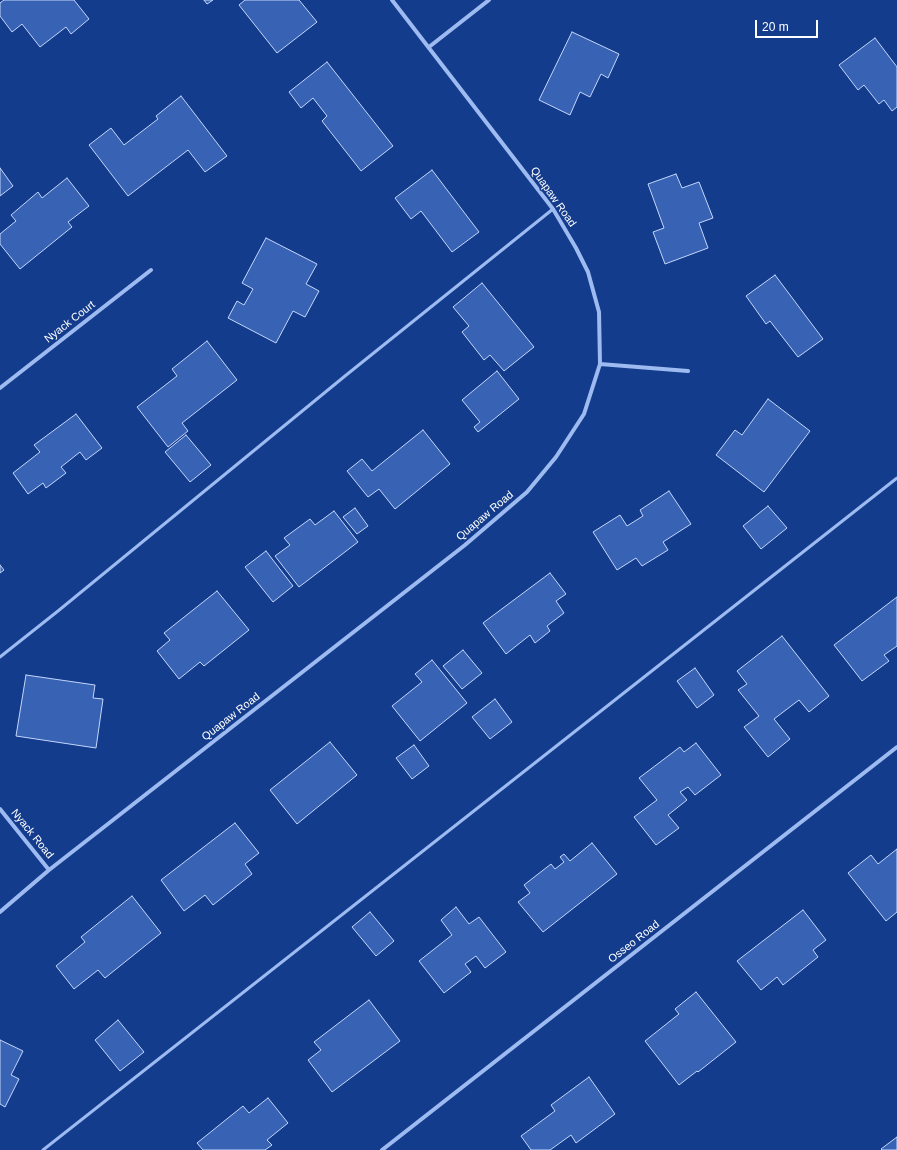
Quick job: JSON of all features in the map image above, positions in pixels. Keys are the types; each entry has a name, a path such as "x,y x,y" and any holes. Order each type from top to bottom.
{"street":[{"name":"Quapaw Road","path":"0,912 49,870 465,545 527,492 556,457 584,414 600,364 599,312 588,272 553,209 392,0"},
{"path":"429,47 489,0"},
{"name":"Nyack Court","path":"0,388 151,270"},
{"path":"600,364 688,371"},
{"name":"Osseo Road","path":"382,1150 897,748"},
{"name":"Nyack Road","path":"0,809 49,870"}],"lane":[{"path":"0,657 553,209"},
{"path":"43,1150 897,478"}],"building":[{"path":"4,0 74,0 89,19 71,34 66,27 40,47 22,24 12,32 0,16 0,3"},
{"path":"204,0 213,0 207,4"},
{"path":"245,0 299,0 317,22 277,53 239,5"},
{"path":"572,32 619,54 608,78 601,74 590,97 580,92 570,115 539,100"},
{"path":"875,38 897,67 897,107 892,111 884,100 879,104 864,85 858,90 839,65"},
{"path":"327,62 393,146 361,171 322,121 327,116 313,98 301,108 289,92"},
{"path":"181,96 227,156 205,172 188,150 128,196 89,145 111,128 124,145 158,119 156,116"},
{"path":"0,168 13,186 0,196"},
{"path":"432,170 479,232 452,252 421,211 411,219 395,198"},
{"path":"676,174 682,188 699,182 713,218 699,223 708,248 665,264 653,232 664,228 648,184"},
{"path":"67,178 89,206 68,222 72,227 20,269 0,244 0,234 16,221 11,215 38,192 42,198"},
{"path":"266,238 317,264 306,284 319,291 305,317 293,311 276,343 228,318 237,301 244,305 253,289 242,283"},
{"path":"775,275 823,339 798,357 770,321 766,324 746,296"},
{"path":"482,283 534,347 504,371 490,355 484,360 462,332 469,326 453,307"},
{"path":"207,341 237,380 182,423 188,431 168,447 137,407 177,376 172,369"},
{"path":"497,371 519,399 478,432 474,427 480,422 462,400"},
{"path":"768,399 810,431 764,492 716,455 735,430 742,435"},
{"path":"76,414 102,448 86,460 80,452 61,467 66,473 46,488 43,483 28,494 13,473 40,452 34,445"},
{"path":"423,430 450,464 395,509 379,489 368,497 347,471 362,459 372,471"},
{"path":"186,435 211,465 190,482 165,452"},
{"path":"669,491 691,524 663,542 668,550 642,566 636,558 617,570 593,532 620,515 627,526 643,516 640,510"},
{"path":"768,506 787,528 761,549 743,526"},
{"path":"355,508 368,526 357,534 343,517"},
{"path":"334,511 358,542 299,587 275,556 290,545 284,538 310,519 315,525"},
{"path":"266,551 293,586 273,602 245,567"},
{"path":"0,565 4,570 0,573"},
{"path":"550,573 566,594 556,601 564,613 547,626 550,631 535,643 530,635 506,654 483,623"},
{"path":"217,591 249,630 204,666 200,662 179,679 157,651 170,640 164,633"},
{"path":"897,597 897,646 884,655 889,661 862,681 834,645"},
{"path":"782,636 829,696 809,712 799,700 774,719 790,739 768,757 744,727 759,716 738,690 747,684 737,671"},
{"path":"463,650 482,673 462,689 443,666"},
{"path":"432,660 467,703 420,741 392,706 422,682 415,674"},
{"path":"695,668 714,695 697,708 677,681"},
{"path":"26,675 95,685 93,698 103,699 96,748 16,736"},
{"path":"495,699 512,722 490,739 472,717"},
{"path":"330,742 357,775 297,824 270,790"},
{"path":"696,743 721,775 695,795 688,787 680,792 687,800 668,815 679,828 656,845 634,817 657,800 639,778 680,747 684,752"},
{"path":"414,745 429,766 412,779 396,758"},
{"path":"235,823 259,853 245,864 252,874 213,905 205,895 184,911 161,880"},
{"path":"592,843 617,874 543,932 518,902 530,893 524,885 551,864 555,869 564,862 560,857 564,854 570,861"},
{"path":"897,849 897,912 886,921 848,873 871,855 878,864"},
{"path":"132,896 161,933 105,978 98,970 74,989 56,966 85,942 81,937"},
{"path":"456,907 469,924 479,917 506,952 485,968 476,956 465,964 471,972 444,993 419,961 452,935 441,920"},
{"path":"803,910 826,940 813,950 818,957 783,985 777,977 761,990 737,961"},
{"path":"370,912 394,941 376,956 352,927"},
{"path":"696,992 736,1042 679,1085 645,1041 679,1014 675,1009"},
{"path":"369,1000 400,1041 332,1092 308,1060 321,1050 314,1042"},
{"path":"118,1020 144,1052 120,1071 95,1040"},
{"path":"0,1040 23,1051 11,1075 19,1079 5,1107 0,1104"},
{"path":"589,1077 615,1114 576,1143 571,1135 550,1150 531,1150 521,1136 555,1111 551,1105"},
{"path":"268,1098 288,1123 267,1140 272,1145 265,1150 203,1150 197,1143 243,1106 249,1113"},
{"path":"897,1137 897,1150 881,1149"}]}
